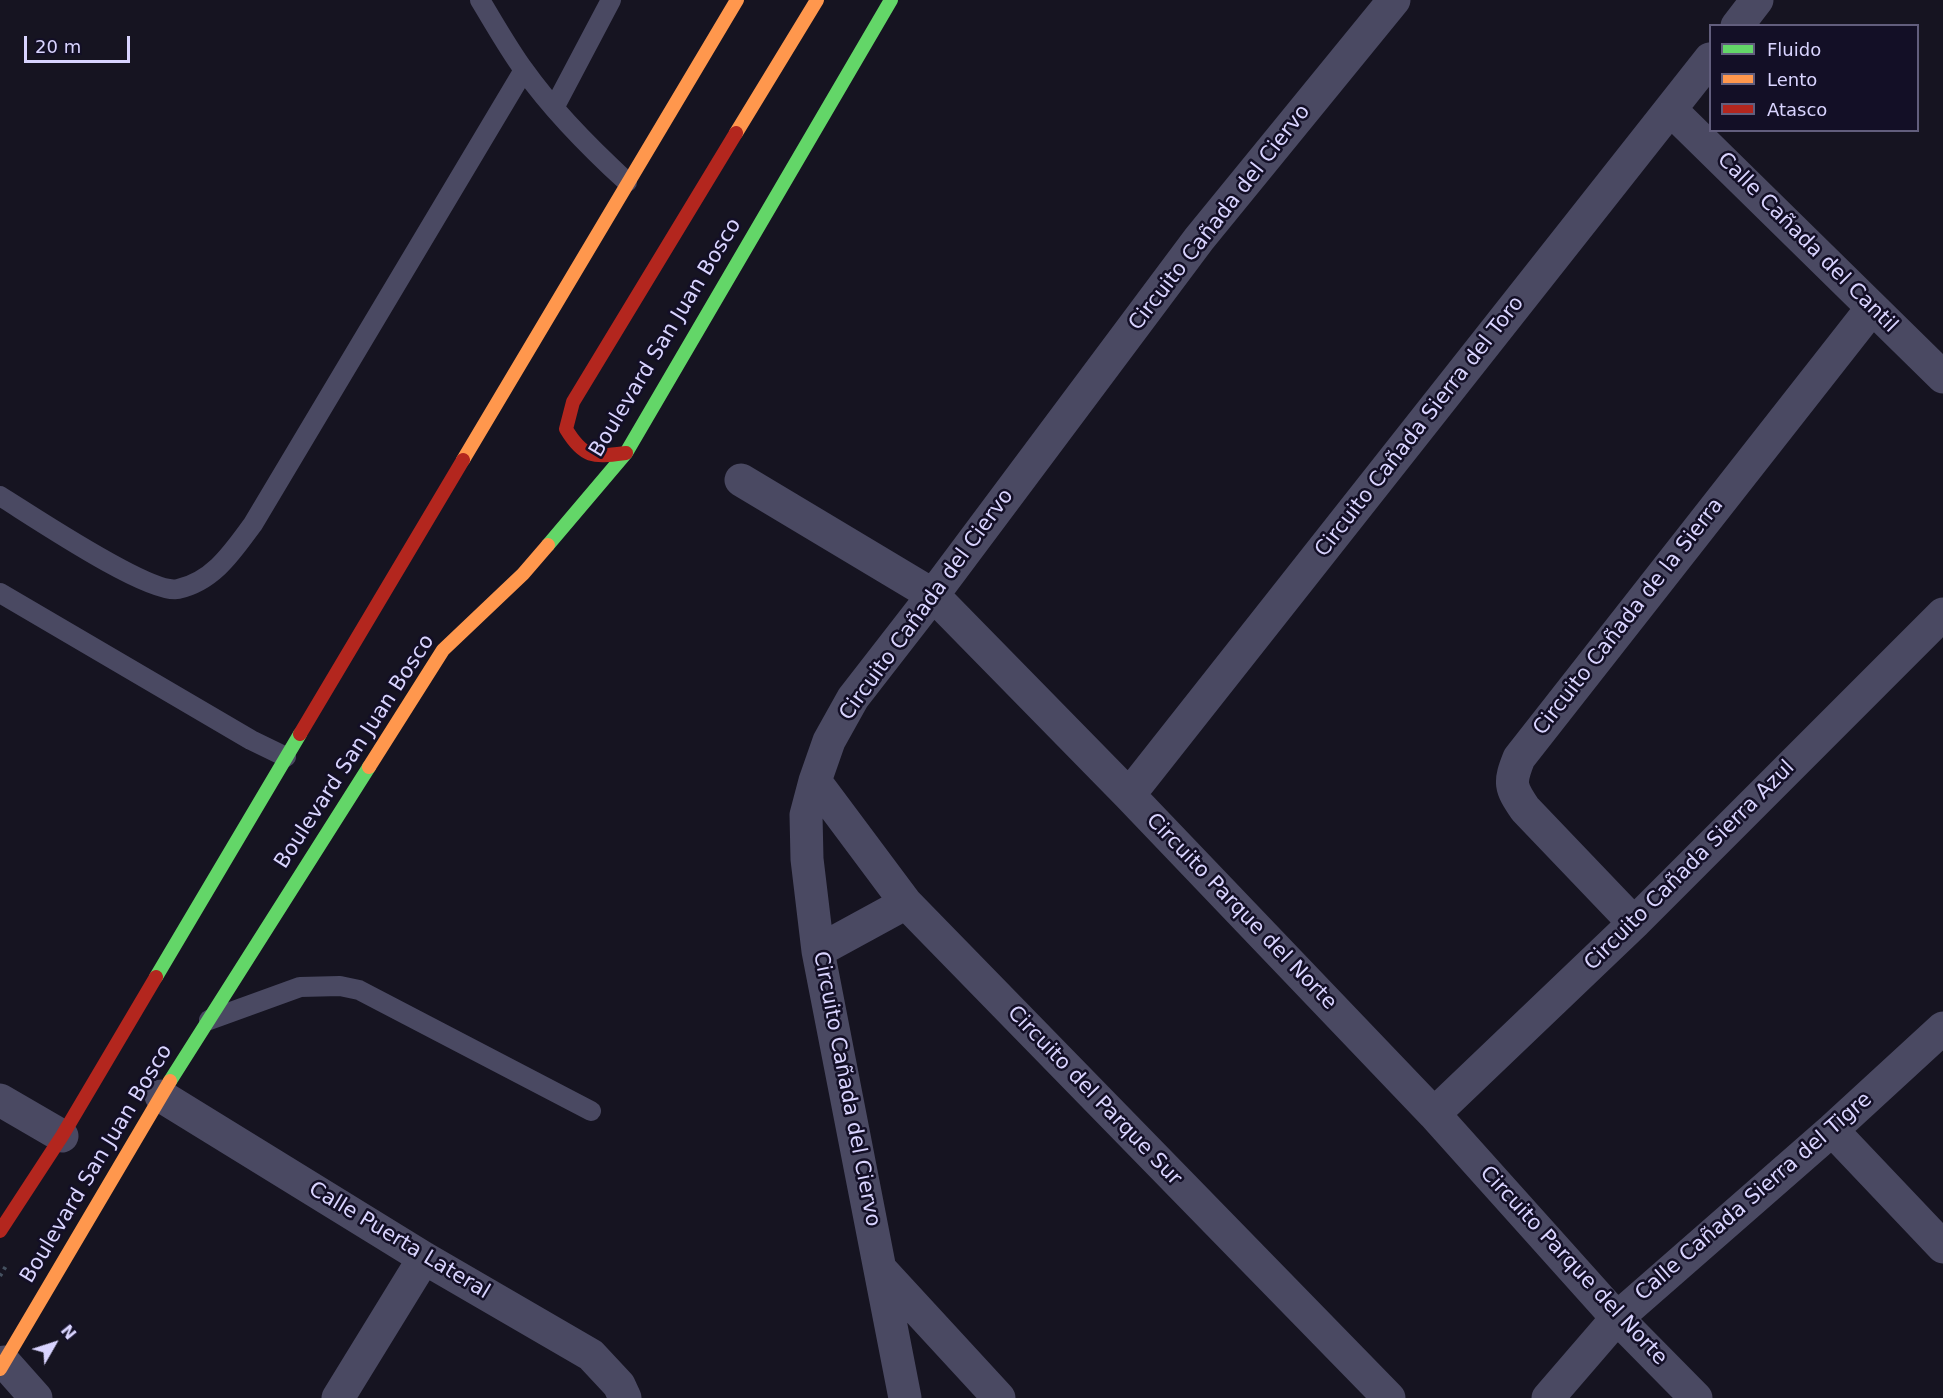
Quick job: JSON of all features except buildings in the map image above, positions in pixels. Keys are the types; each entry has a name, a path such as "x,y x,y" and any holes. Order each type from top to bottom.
{"main road":[{"path":"0,1231 62,1136 737,0"},
{"path":"626,453 592,457 576,447 566,429 573,402 817,0"},
{"name":"Boulevard San Juan Bosco","path":"2,1365 161,1096 443,650 523,574 626,453 891,0"}],"street":[{"name":"Circuito Cañada del Ciervo","path":"905,1398 818,951 807,859 806,815 815,781 829,741 853,698 933,595 1199,239 1394,0"},
{"path":"1739,24 1757,0"},
{"name":"Circuito Cañada Sierra del Toro","path":"1129,795 1709,60"},
{"name":"Calle Cañada del Cantil","path":"1671,110 1943,377"},
{"name":"Circuito Cañada de la Sierra","path":"1634,923 1525,809 1515,794 1511,777 1519,758 1872,308"},
{"name":"Circuito Parque del Norte","path":"741,480 933,595 1129,795 1434,1114 1617,1318 1696,1398"},
{"name":"Circuito Cañada Sierra Azul","path":"1434,1114 1634,923 1943,614"},
{"name":"Circuito del Parque Sur","path":"815,781 906,903 1389,1398"},
{"path":"818,951 906,903"},
{"name":"Calle Cañada Sierra del Tigre","path":"1548,1398 1617,1318 1832,1130 1943,1028"},
{"name":"Calle Puerta Lateral","path":"161,1096 424,1258 591,1355 619,1385 625,1398"},
{"path":"0,1100 62,1136"},
{"path":"1832,1130 1943,1247"},
{"path":"339,1398 424,1258"},
{"path":"882,1271 999,1398"},
{"path":"2,1365 36,1398"}],"lane":[{"path":"480,0 524,70 554,108 594,152 627,182"},
{"path":"554,108 609,1"},
{"path":"0,496 109,563 153,585 176,589 202,580 217,568 253,524 524,70"},
{"path":"0,593 251,740 286,757"},
{"path":"209,1020 300,987 340,986 359,990 591,1111"}],"traffic: fast":[{"path":"548,545 626,453 891,0"},
{"path":"156,977 300,734"},
{"path":"170,1081 369,767"}],"traffic: slow":[{"path":"463,460 737,0"},
{"path":"736,133 817,0"},
{"path":"369,767 443,650 523,574 548,545"},
{"path":"0,1369 170,1081"}],"traffic: jam":[{"path":"626,453 591,454 578,446 566,429 573,402 736,133"},
{"path":"300,734 463,460"},
{"path":"0,1231 62,1136 156,977"}]}
